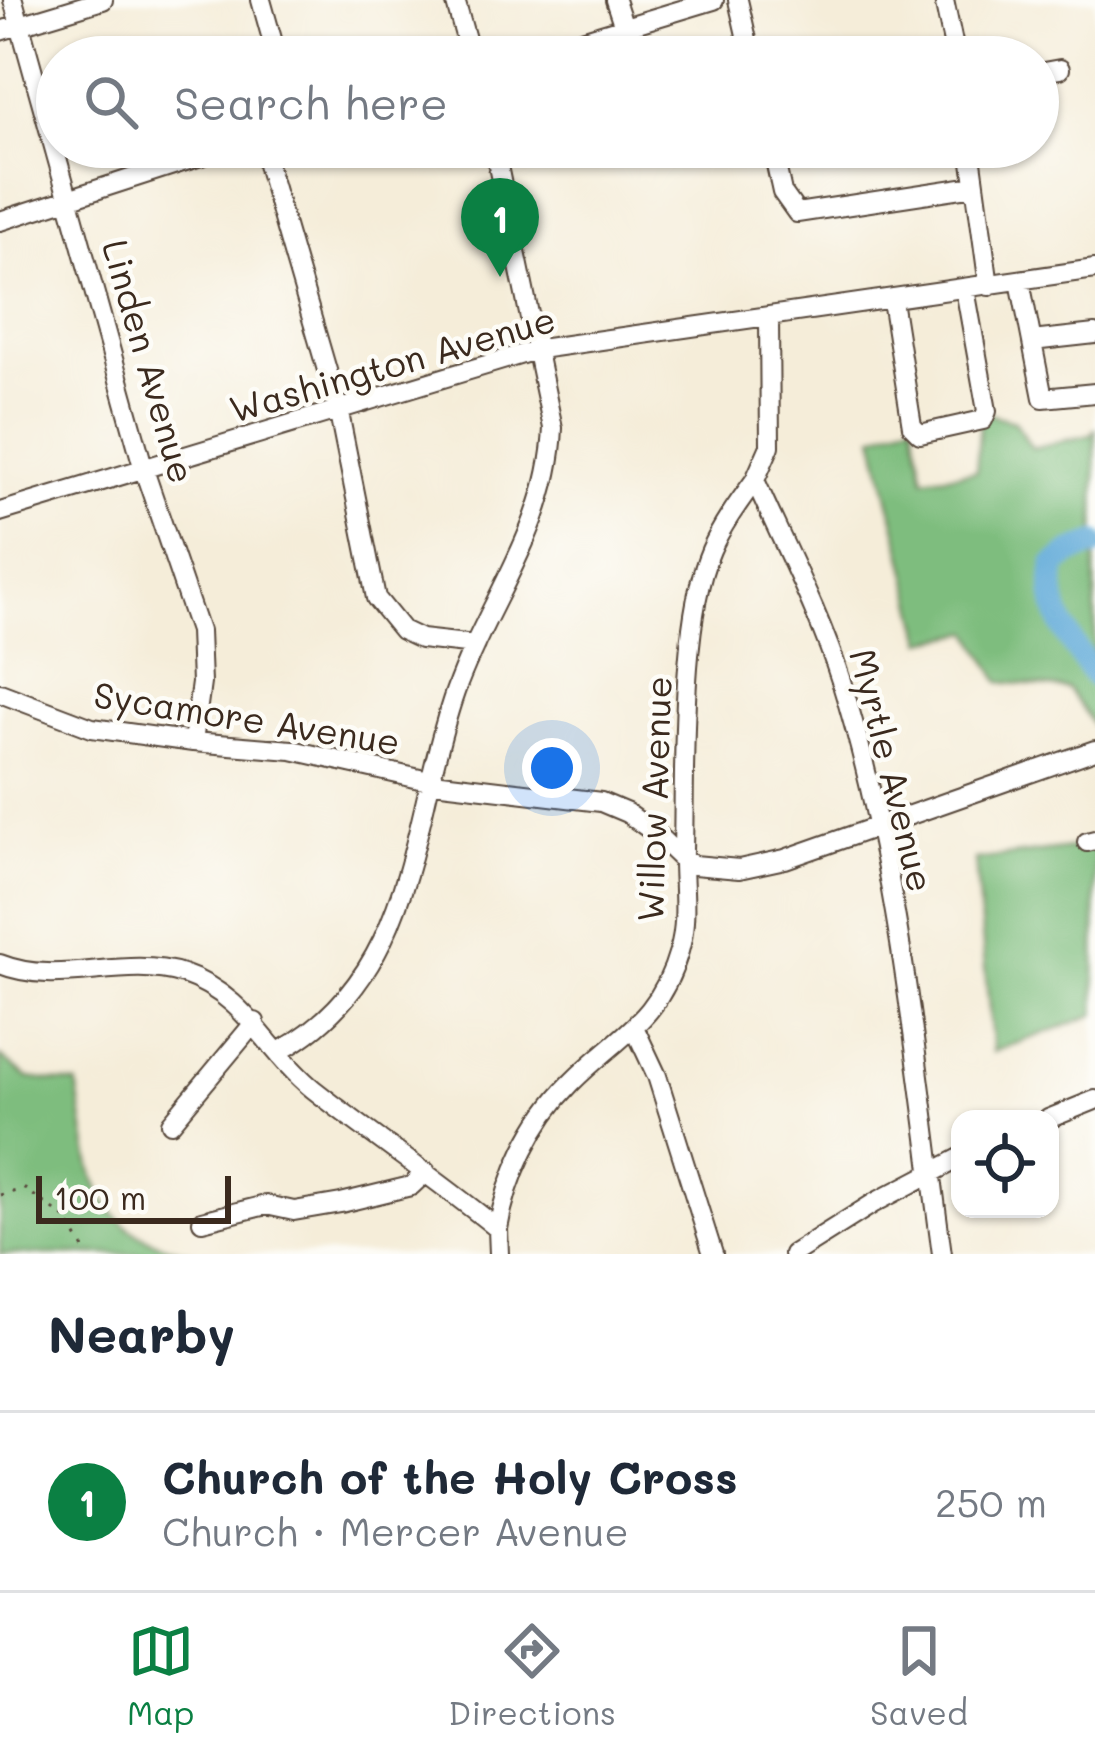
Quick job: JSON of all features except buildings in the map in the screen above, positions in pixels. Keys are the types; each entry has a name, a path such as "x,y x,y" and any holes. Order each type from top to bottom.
{"street":[{"name":"Linden Avenue","path":"13,0 36,80"},
{"path":"0,31 103,0"},
{"path":"262,0 271,36"},
{"path":"455,0 465,36"},
{"path":"615,0 624,27"},
{"path":"594,36 714,0"},
{"path":"738,0 746,36"},
{"path":"944,0 952,36"},
{"name":"Linden Avenue","path":"62,168 144,470 199,632 201,683 193,742"},
{"path":"0,221 165,168"},
{"path":"268,168 338,408 376,598 402,630 421,639 475,645"},
{"path":"280,1051 326,1021 372,958 406,883 455,692 542,502 552,460 553,428 499,168"},
{"path":"777,168 782,192 797,213 975,186"},
{"path":"973,168 989,286"},
{"name":"Washington Avenue","path":"0,512 539,350 1095,269"},
{"path":"1019,281 1043,398 1095,393"},
{"path":"892,300 912,426 920,434 983,420 987,411 965,290"},
{"path":"755,480 770,446 769,318"},
{"path":"1032,341 1095,334"},
{"name":"Myrtle Avenue","path":"755,480 840,676 866,766 903,949 942,1254"},
{"name":"Willow Avenue","path":"498,1228 502,1202 542,1118 574,1080 635,1029 665,984 680,950 686,896 682,860 691,662 701,580 711,549 755,480"},
{"name":"Sycamore Avenue","path":"0,692 92,728 305,752 433,782 602,802 655,833 682,860"},
{"path":"682,860 717,867 760,866 1091,751 1095,773"},
{"path":"0,964 53,975 159,968 205,985 255,1022 310,1086 498,1228 499,1254"},
{"path":"171,1124 255,1022"},
{"path":"635,1029 656,1076 712,1254"},
{"path":"1059,1115 1095,1100"},
{"path":"793,1254 951,1163"},
{"path":"202,1221 266,1204 294,1211 340,1203 411,1186 426,1172"}],"path":[{"path":"0,1195 26,1189 65,1218 87,1254"}],"green space":[{"path":"981,412 1014,421 1032,448 1091,435 1095,430 1095,728 1068,689 1000,682 971,632 924,641 874,436 913,421 924,478 976,471"},
{"path":"1095,845 1095,1015 993,1052 975,860"},
{"path":"0,1056 28,1078 77,1084 93,1173 114,1215 160,1244 196,1254 0,1254"}],"waterway":[{"path":"1095,544 1055,565 1053,581 1062,624 1095,676"}],"place":[{"name":"Church of the Holy Cross","path":"500,277"}]}
